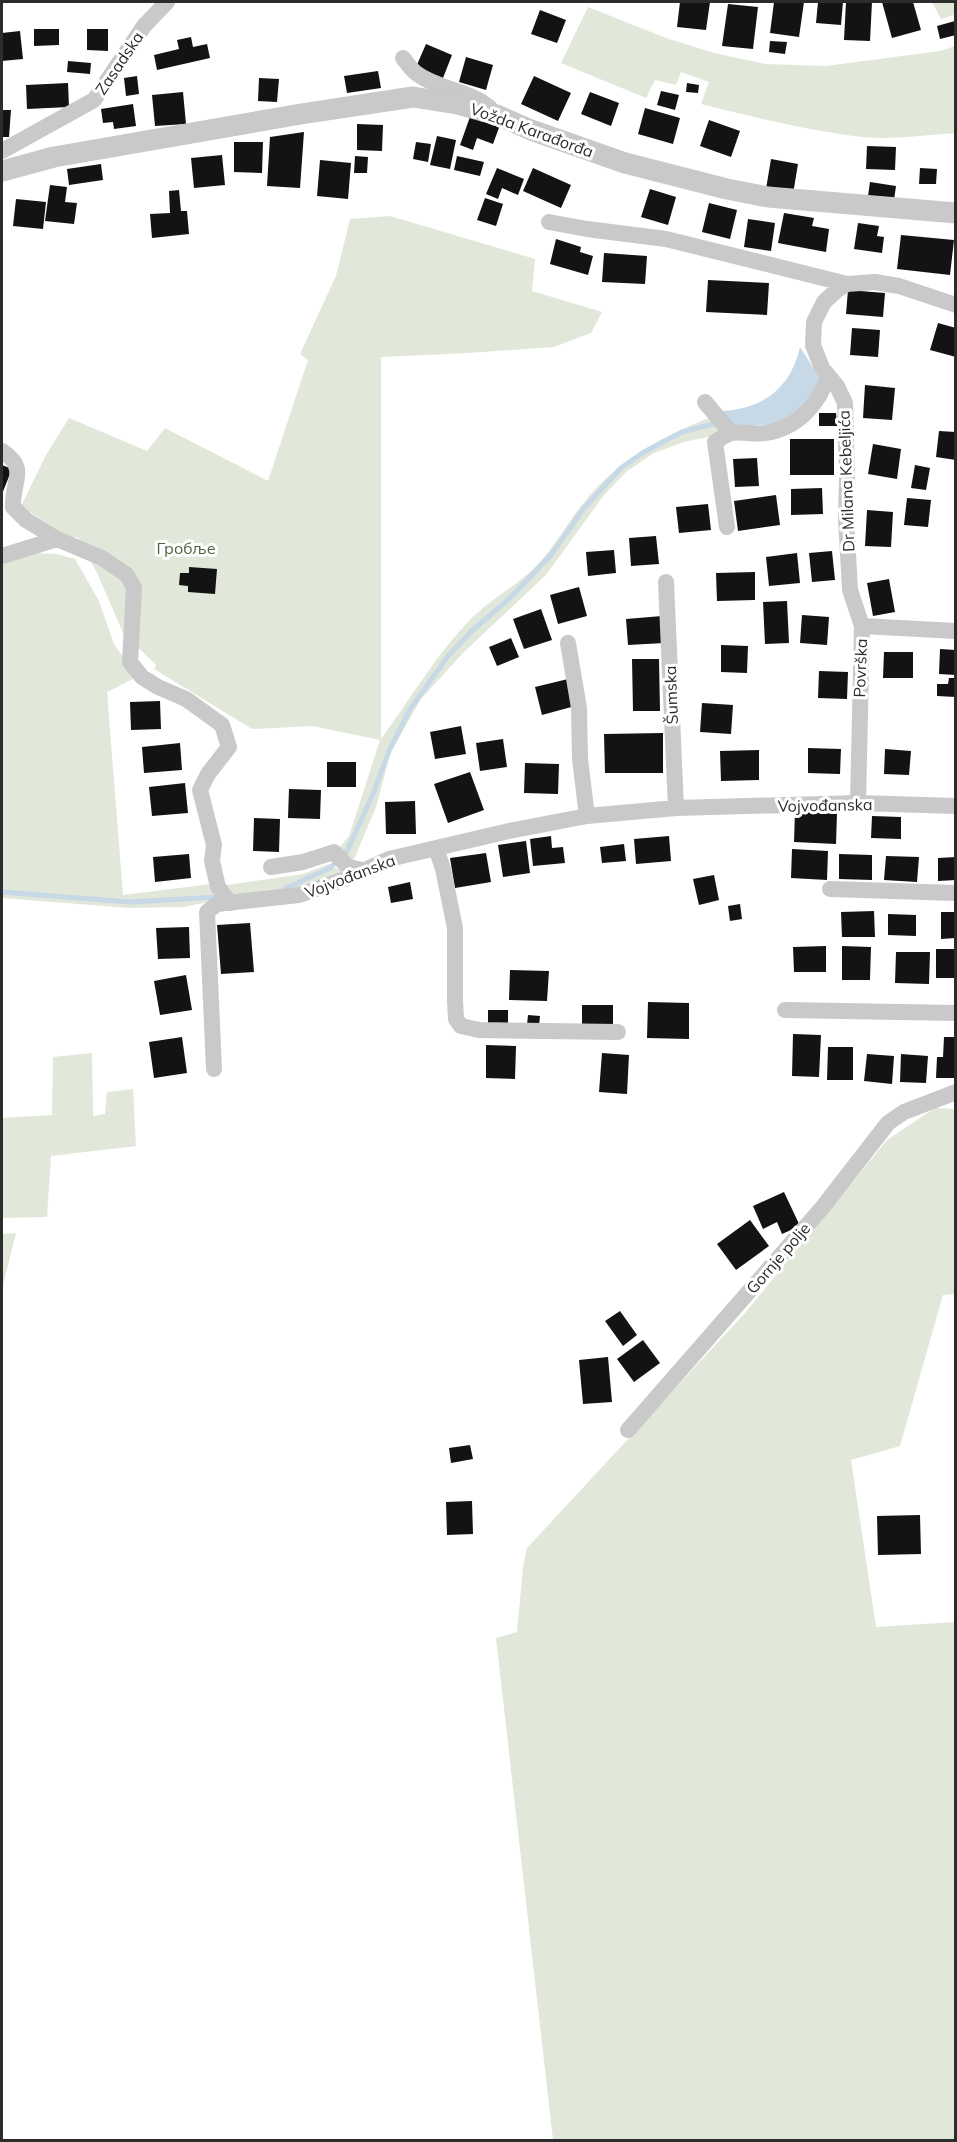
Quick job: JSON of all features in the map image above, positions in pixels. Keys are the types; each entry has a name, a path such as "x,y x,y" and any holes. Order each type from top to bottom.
{"street":[{"name":"Zasadska","path":"2,151 94,100 144,26 167,2"},
{"path":"403,58 416,72 430,81 482,101 498,115"},
{"name":"Vožda Karađorđa","path":"2,171 54,157 413,97 457,104 498,115 531,130 625,163 727,189 768,197 956,213"},
{"path":"549,222 666,239 847,284 875,282 899,286 956,305"},
{"name":"Dr Milana Kebeljića","path":"847,284 824,302 814,322 813,345 822,368 837,386 845,403 846,519 850,590 862,626"},
{"path":"727,527 715,442 730,432 766,433 793,423 807,412 825,388 828,376"},
{"path":"709,407 730,432"},
{"path":"2,451 16,463 18,472 13,507 26,520 57,539 102,558 127,575 134,588 130,662 142,677 186,699 222,724 229,747 208,774 200,790 214,845 212,861 218,887 230,902"},
{"path":"2,556 57,539"},
{"name":"Šumska","path":"666,582 676,808"},
{"name":"Površka","path":"858,803 862,626 956,632"},
{"path":"568,643 579,708 580,759 587,816"},
{"name":"Vojvođanska","path":"214,1069 207,912 217,904 299,895 355,869 389,859 587,816 676,808 858,803 956,806"},
{"path":"436,848 443,869 455,928 456,1019 461,1026 479,1030 618,1032"},
{"path":"271,867 303,862 334,852 355,869"},
{"path":"830,889 956,893"},
{"path":"784,1010 956,1013"},
{"name":"Gornje polje","path":"628,1430 822,1208 888,1123 904,1112 956,1092"}],"green space":[{"path":"932,2 955,2 955,19 954,15 941,19"},
{"path":"588,7 666,38 714,53 765,64 826,66 940,51 955,46 955,133 874,138 781,123 701,104 709,82 681,72 676,85 655,80 646,98 561,63"},
{"name":"Гробље","path":"390,216 535,259 532,291 602,312 591,333 554,347 381,357 381,739 437,659 462,629 475,615 540,562 585,501 612,473 641,451 709,418 722,434 684,442 654,453 626,472 604,495 546,575 463,653 421,699 391,752 376,807 352,864 339,848 349,836 380,740 312,726 252,729 154,669 156,665 123,633 98,575 78,538 64,535 21,506 46,455 69,418 147,451 165,428 268,481 308,360 300,354 336,276 350,219"},
{"path":"33,553 57,554 75,559 99,601 114,644 137,677 107,692 123,895 211,884 219,900 183,907 129,908 2,898 2,562"},
{"path":"329,864 343,872 315,885 239,899 227,885 303,874"},
{"path":"92,1053 93,1116 105,1114 107,1092 133,1089 136,1146 51,1156 47,1217 2,1218 2,1118 52,1115 53,1057"},
{"path":"935,1108 955,1109 955,1294 943,1295 900,1446 851,1460 876,1627 955,1622 955,2140 553,2140 496,1638 517,1632 527,1548 745,1313 887,1140"},
{"path":"16,1233 2,1289 2,1234"}],"water":[{"path":"800,347 823,383 809,404 776,424 734,427 722,411 750,406 773,394 790,374"}],"building":[{"path":"680,2 710,2 706,30 677,27"},
{"path":"774,2 804,2 799,37 770,33"},
{"path":"818,2 843,2 841,25 816,23"},
{"path":"846,2 872,2 870,41 844,40"},
{"path":"882,2 913,2 921,30 892,38"},
{"path":"728,4 758,7 753,49 722,46"},
{"path":"540,10 566,20 557,43 531,34"},
{"path":"955,21 956,35 940,39 937,26"},
{"path":"34,29 59,29 59,45 34,46"},
{"path":"87,29 108,29 108,51 87,50"},
{"path":"20,31 23,59 2,61 2,33"},
{"path":"191,37 193,47 207,44 210,58 157,70 154,55 179,49 177,40"},
{"path":"770,41 787,42 785,54 769,52"},
{"path":"426,44 452,55 443,78 416,67"},
{"path":"466,57 493,65 486,90 459,82"},
{"path":"68,61 91,63 90,74 67,72"},
{"path":"378,71 381,88 347,93 344,76"},
{"path":"137,76 139,94 126,96 124,78"},
{"path":"534,76 571,93 558,121 521,104"},
{"path":"259,78 279,79 277,102 258,101"},
{"path":"68,83 69,107 27,109 26,85"},
{"path":"687,83 699,85 698,93 686,92"},
{"path":"661,91 679,95 675,110 657,105"},
{"path":"183,92 186,124 155,126 152,95"},
{"path":"590,92 619,103 611,126 581,114"},
{"path":"133,104 136,126 114,129 113,122 103,123 101,109"},
{"path":"645,108 680,118 673,144 638,134"},
{"path":"2,110 11,110 9,137 2,137"},
{"path":"471,114 500,125 493,144 477,138 473,150 460,145"},
{"path":"709,120 740,131 731,157 700,146"},
{"path":"357,124 383,125 382,151 357,150"},
{"path":"304,132 300,188 267,186 270,137"},
{"path":"437,136 456,140 450,169 430,165"},
{"path":"234,142 263,142 262,173 234,172"},
{"path":"416,142 431,144 428,162 413,159"},
{"path":"867,146 896,147 895,170 866,169"},
{"path":"222,155 225,185 194,188 191,158"},
{"path":"355,156 368,157 367,173 354,173"},
{"path":"457,156 484,162 480,176 454,170"},
{"path":"771,159 798,164 793,194 766,189"},
{"path":"320,160 351,163 348,199 317,196"},
{"path":"101,164 103,180 69,185 67,169"},
{"path":"497,168 524,179 518,195 502,188 498,199 486,194"},
{"path":"533,168 571,185 561,208 523,191"},
{"path":"920,168 937,169 936,184 919,184"},
{"path":"870,182 896,186 894,200 868,196"},
{"path":"50,185 67,187 65,202 77,203 74,224 45,221"},
{"path":"650,189 676,197 668,225 641,217"},
{"path":"179,190 181,211 187,211 189,234 152,238 150,214 170,213 169,191"},
{"path":"485,198 503,204 496,226 477,220"},
{"path":"16,199 46,202 43,229 13,226"},
{"path":"709,203 737,210 730,239 702,232"},
{"path":"784,213 814,218 812,226 829,229 826,252 778,243"},
{"path":"748,219 775,223 771,251 744,247"},
{"path":"858,223 879,226 877,236 884,237 882,253 854,249"},
{"path":"901,235 954,240 950,275 897,269"},
{"path":"556,239 581,247 580,252 593,256 588,275 550,264"},
{"path":"604,253 647,256 645,284 602,282"},
{"path":"708,280 769,283 767,315 706,312"},
{"path":"848,290 885,293 883,317 846,314"},
{"path":"938,323 956,328 956,357 930,350"},
{"path":"852,328 880,330 878,357 850,355"},
{"path":"865,385 895,388 892,420 863,418"},
{"path":"819,413 836,413 837,426 819,426"},
{"path":"939,431 956,432 956,460 936,457"},
{"path":"790,439 834,439 834,475 790,475"},
{"path":"873,444 901,449 897,479 868,474"},
{"path":"757,458 759,486 735,487 733,459"},
{"path":"2,465 12,469 2,494"},
{"path":"915,465 930,468 926,490 911,488"},
{"path":"822,488 823,514 791,515 791,489"},
{"path":"776,495 780,525 738,531 734,501"},
{"path":"907,498 931,500 928,527 904,525"},
{"path":"708,504 711,530 679,533 676,507"},
{"path":"867,510 893,512 891,547 865,546"},
{"path":"656,536 659,564 631,566 629,538"},
{"path":"614,550 616,573 588,576 586,552"},
{"path":"832,551 835,580 812,582 809,553"},
{"path":"797,553 800,583 769,586 766,557"},
{"path":"189,567 217,569 215,594 188,592 188,586 179,585 180,573 189,573"},
{"path":"755,572 755,600 717,601 716,573"},
{"path":"889,579 895,612 873,616 867,583"},
{"path":"579,587 587,616 558,624 550,595"},
{"path":"787,601 789,643 765,644 763,602"},
{"path":"541,609 552,640 524,649 513,619"},
{"path":"802,615 829,617 827,645 800,643"},
{"path":"662,616 664,643 628,645 626,619"},
{"path":"511,638 519,657 497,666 489,647"},
{"path":"721,645 748,646 747,673 721,672"},
{"path":"940,649 956,650 956,675 939,674"},
{"path":"884,652 913,652 913,678 883,678"},
{"path":"632,659 659,659 660,711 633,711"},
{"path":"819,671 848,672 847,699 818,698"},
{"path":"949,678 956,678 956,697 937,696 937,684 948,684"},
{"path":"568,679 575,706 542,715 535,687"},
{"path":"160,701 161,729 131,730 130,702"},
{"path":"702,703 733,705 731,734 700,732"},
{"path":"461,726 466,754 435,759 430,732"},
{"path":"663,733 663,773 605,773 604,734"},
{"path":"503,739 507,767 480,771 476,743"},
{"path":"180,743 182,770 144,773 142,747"},
{"path":"808,748 841,749 840,774 808,773"},
{"path":"885,749 911,751 909,775 884,774"},
{"path":"759,750 759,780 721,781 720,751"},
{"path":"327,762 356,762 356,787 327,787"},
{"path":"525,763 559,764 558,794 524,793"},
{"path":"470,772 484,810 448,823 434,784"},
{"path":"185,783 188,813 152,816 149,787"},
{"path":"289,789 321,790 320,819 288,818"},
{"path":"415,801 416,834 386,834 385,802"},
{"path":"795,811 837,813 836,844 794,842"},
{"path":"872,816 901,817 901,839 871,838"},
{"path":"254,818 280,819 279,852 253,851"},
{"path":"551,836 552,848 563,847 565,863 533,866 530,839"},
{"path":"669,836 671,861 636,864 634,839"},
{"path":"526,841 530,873 503,877 498,845"},
{"path":"624,844 626,861 602,863 600,847"},
{"path":"792,849 828,851 827,880 791,878"},
{"path":"486,853 491,882 455,888 450,858"},
{"path":"189,854 191,878 155,882 153,857"},
{"path":"839,854 872,855 872,880 839,879"},
{"path":"886,856 919,857 917,882 884,880"},
{"path":"956,857 956,880 938,881 938,858"},
{"path":"714,875 719,900 699,905 693,879"},
{"path":"410,882 413,899 391,903 388,887"},
{"path":"740,904 742,919 730,921 728,906"},
{"path":"874,911 875,937 842,937 841,912"},
{"path":"941,912 956,912 956,938 941,939"},
{"path":"888,914 916,915 916,936 888,935"},
{"path":"250,923 254,972 221,974 217,925"},
{"path":"189,927 190,958 158,959 156,928"},
{"path":"826,946 826,972 794,972 793,947"},
{"path":"842,946 871,947 870,980 842,980"},
{"path":"936,949 956,949 956,978 936,978"},
{"path":"896,952 930,952 929,984 895,983"},
{"path":"510,970 549,971 547,1001 509,1000"},
{"path":"186,975 192,1010 160,1015 154,981"},
{"path":"648,1002 689,1003 689,1039 647,1038"},
{"path":"582,1005 613,1005 613,1026 582,1025"},
{"path":"488,1010 508,1010 508,1027 488,1026"},
{"path":"528,1015 540,1016 539,1026 527,1025"},
{"path":"793,1034 821,1035 819,1077 792,1076"},
{"path":"182,1037 187,1073 154,1078 149,1042"},
{"path":"944,1037 955,1037 955,1078 936,1078 937,1057 943,1057"},
{"path":"486,1045 516,1046 515,1079 486,1078"},
{"path":"828,1047 853,1047 853,1080 827,1080"},
{"path":"602,1053 629,1055 627,1094 599,1092"},
{"path":"867,1054 894,1056 892,1084 864,1081"},
{"path":"901,1054 928,1056 926,1083 900,1082"},
{"path":"784,1192 800,1226 782,1234 777,1222 763,1229 753,1206"},
{"path":"750,1220 769,1246 736,1270 717,1244"},
{"path":"620,1311 637,1335 623,1346 605,1321"},
{"path":"643,1340 660,1363 634,1382 617,1359"},
{"path":"608,1357 612,1402 583,1404 579,1360"},
{"path":"470,1445 473,1459 451,1463 449,1448"},
{"path":"472,1501 473,1534 447,1535 446,1502"},
{"path":"920,1515 921,1554 878,1555 877,1516"}],"waterway":[{"path":"284,889 330,868 347,851 373,794 389,751 410,709 448,656 473,630 512,596 551,555 584,508 621,468 644,452 682,432 717,423"},
{"path":"2,892 130,902 218,897"}]}
